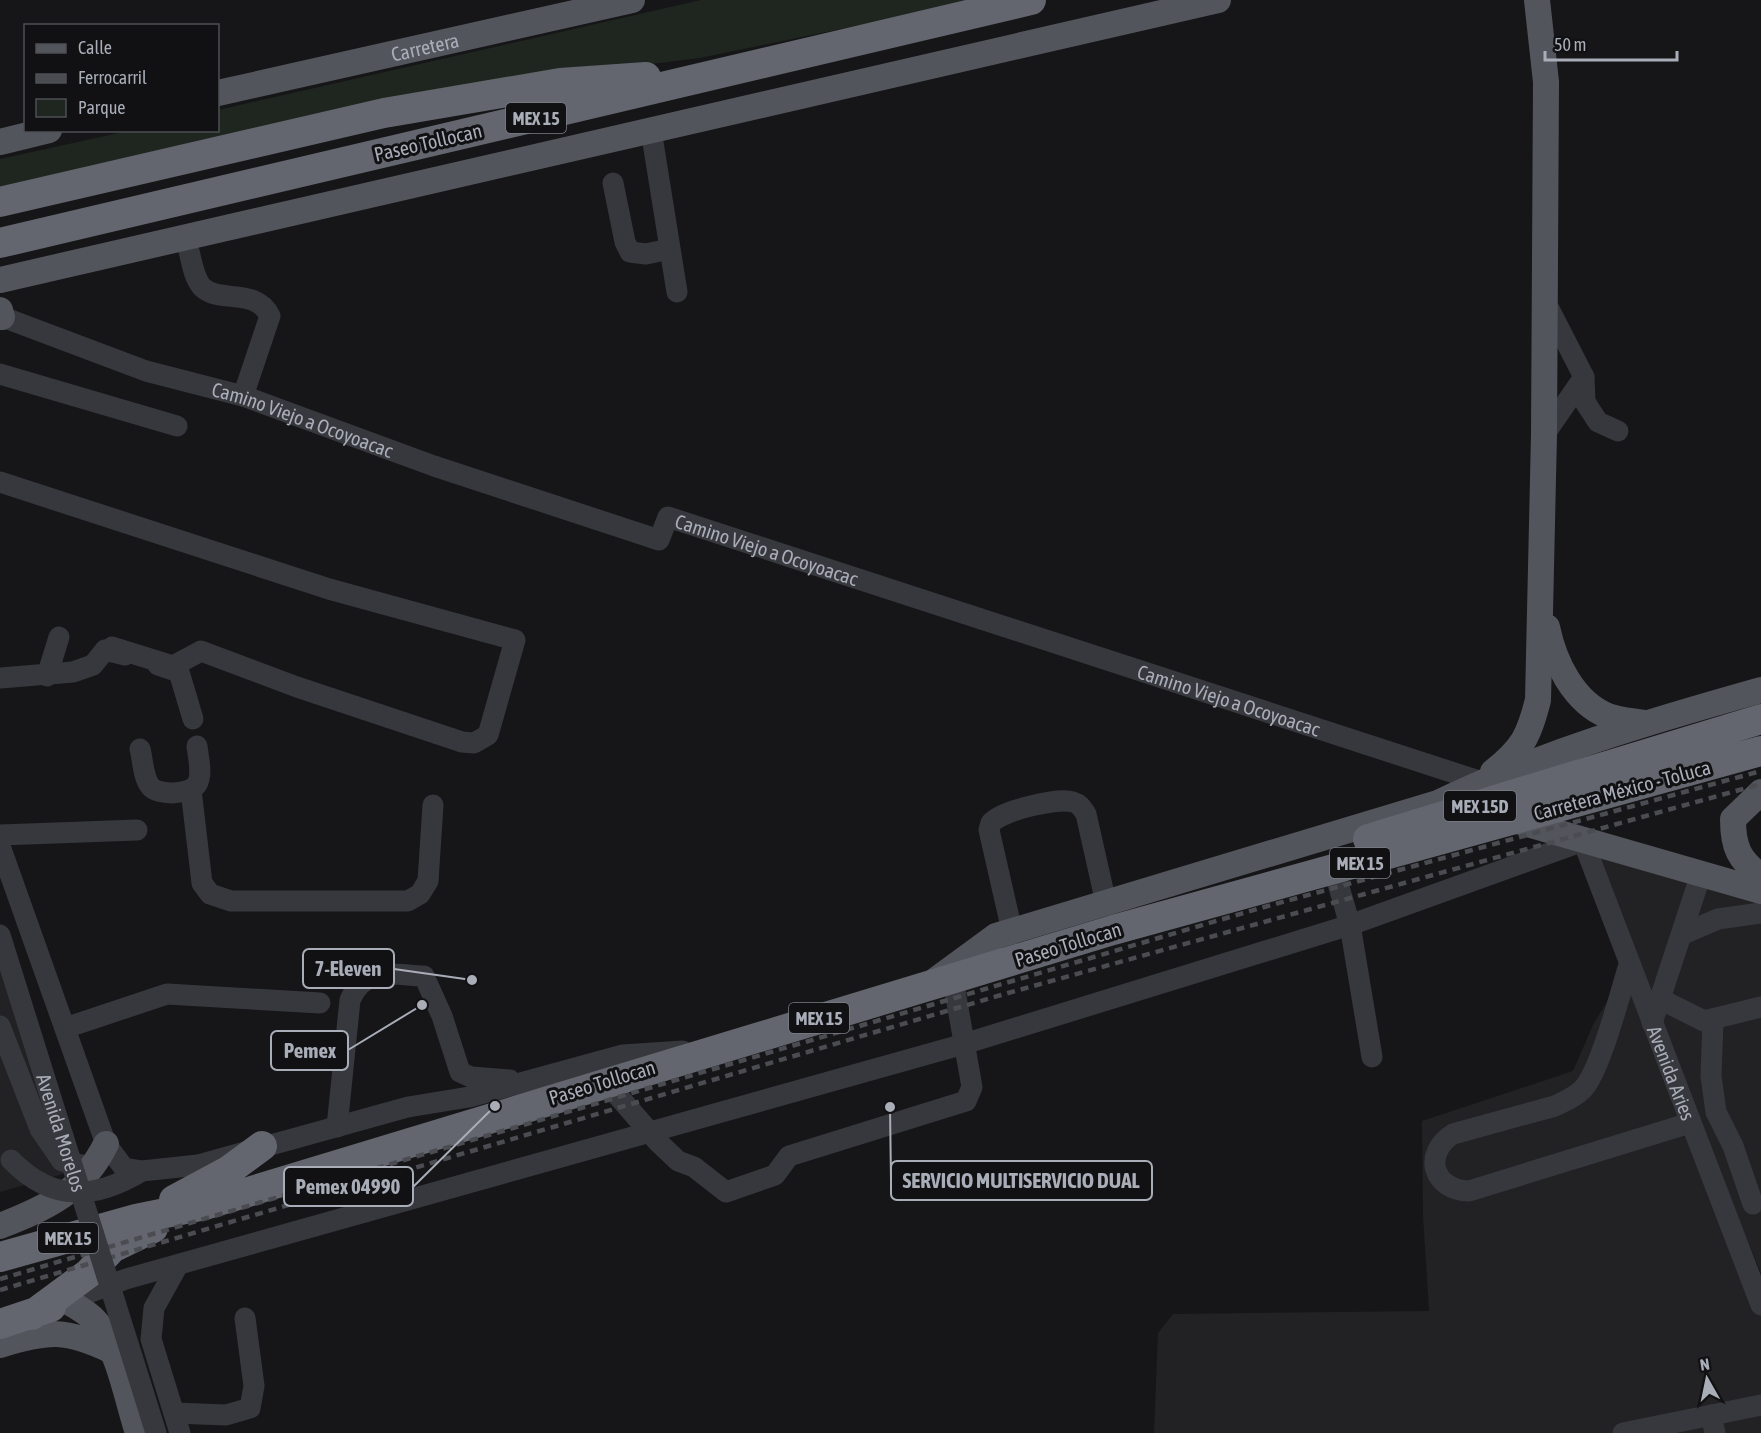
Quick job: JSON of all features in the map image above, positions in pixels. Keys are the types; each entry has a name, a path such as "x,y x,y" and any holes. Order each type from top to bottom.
{"highway":[{"name":"Paseo Tollocan","path":"0,243 1031,0"},
{"path":"0,202 384,114 560,83 721,72"},
{"name":"MEX 15D","path":"1204,904 1293,862 1761,719"},
{"name":"Carretera México - Toluca","path":"1204,904 1761,752"},
{"name":"Paseo Tollocan","path":"0,1257 136,1219 205,1205 711,1050 1204,904"},
{"path":"136,1219 228,1171 262,1146"},
{"path":"32,1315 89,1273 112,1248 205,1205"},
{"path":"0,1324 68,1301"}],"main road":[{"name":"Carretera","path":"219,93 632,0"},
{"path":"1,282 1218,0"},
{"path":"1482,782 1509,759 1529,734 1538,700 1542,598 1546,82 1537,0"},
{"path":"0,142 41,132"},
{"path":"1542,598 1554,650 1561,669 1578,695 1607,716 1645,723"},
{"path":"940,983 996,936 1438,803 1482,782 1645,723 1761,690"},
{"path":"1756,801 1733,819 1733,839 1743,862 1761,877"},
{"path":"1514,820 1761,891"},
{"path":"0,1226 36,1212 69,1193 86,1177 103,1151"},
{"path":"68,1301 87,1312 100,1326 112,1351 138,1433"},
{"path":"0,1345 30,1336 54,1333 76,1335 112,1351"}],"street":[{"path":"651,130 676,292"},
{"path":"613,183 625,242 630,252 646,254 669,249"},
{"path":"189,251 195,276 209,292 251,299 264,307 270,316 243,396"},
{"path":"1545,301 1584,377 1585,402 1598,422 1618,431"},
{"name":"Camino Viejo a Ocoyoacac","path":"1,314 146,371 243,396 435,466 659,540 668,517 1482,782"},
{"path":"0,374 177,426"},
{"path":"1544,435 1584,377"},
{"path":"0,482 329,589 515,640 488,735 474,742 462,742 297,687 201,651 173,666 113,650"},
{"path":"47,676 59,637"},
{"path":"0,678 47,676 84,669 113,650"},
{"path":"113,650 179,672 193,719"},
{"path":"140,750 147,783 152,789 161,793 191,790 197,786 200,776 197,746"},
{"path":"191,790 202,883 210,894 231,901 408,901 420,894 428,881 433,805"},
{"path":"1012,931 989,830 991,823 1003,813 1058,801 1072,801 1081,806 1086,814 1106,903"},
{"path":"0,835 137,830"},
{"path":"68,1301 126,1279 964,1044 1350,925 1583,841"},
{"name":"Avenida Aries","path":"1583,841 1761,1305"},
{"name":"Avenida Morelos","path":"0,846 65,1028 103,1151 124,1168 142,1171"},
{"path":"1334,870 1350,925 1372,1057"},
{"path":"1652,1023 1701,874"},
{"path":"1683,934 1718,919 1761,913"},
{"name":"Avenida Morelos","path":"0,935 156,1433"},
{"path":"1629,964 1594,1071 1584,1088 1571,1099 1555,1106 1453,1134 1442,1142 1436,1152 1436,1171 1446,1186 1454,1191 1469,1191 1690,1123"},
{"path":"336,1127 350,1000 356,987 369,976 387,973 424,976 442,1016 460,1072 471,1077 493,1080 536,1080"},
{"path":"605,1082 678,1161 694,1167 726,1192 775,1175 789,1156 966,1101 972,1087 964,1044 940,983"},
{"path":"65,1028 167,994 320,1003"},
{"path":"1660,999 1704,1021 1713,1021 1761,1007"},
{"path":"1713,1021 1711,1076 1716,1112 1733,1146 1753,1204"},
{"path":"0,1026 47,1140 62,1161 83,1165 103,1151"},
{"path":"11,1160 22,1171 48,1187 69,1193 94,1192 122,1184 142,1171 198,1165 408,1107 469,1097 623,1055 711,1050"},
{"path":"178,1265 154,1308 151,1339 177,1423 226,1415 250,1408 254,1386 245,1318"},
{"path":"1623,1433 1713,1424 1761,1405"}],"shaded area":[{"path":"1583,841 1761,899 1761,1273"},
{"path":"0,926 77,1170 0,1192"},
{"path":"1629,965 1761,1276 1761,1433 1154,1433 1158,1333 1173,1314 1429,1311 1423,1216 1422,1121 1573,1071 1593,1025"}],"green space":[{"path":"701,0 982,0 700,58 634,66 0,198 0,159 123,132 219,132 219,110"}],"railway":[{"path":"0,1279 1257,909 1761,771"},
{"path":"0,1290 1001,995 1761,784"}],"place":[{"name":"7-Eleven","path":"472,980"},
{"name":"Pemex","path":"422,1005"},
{"name":"Pemex 04990","path":"495,1106"},
{"name":"SERVICIO MULTISERVICIO DUAL","path":"890,1107"}]}
